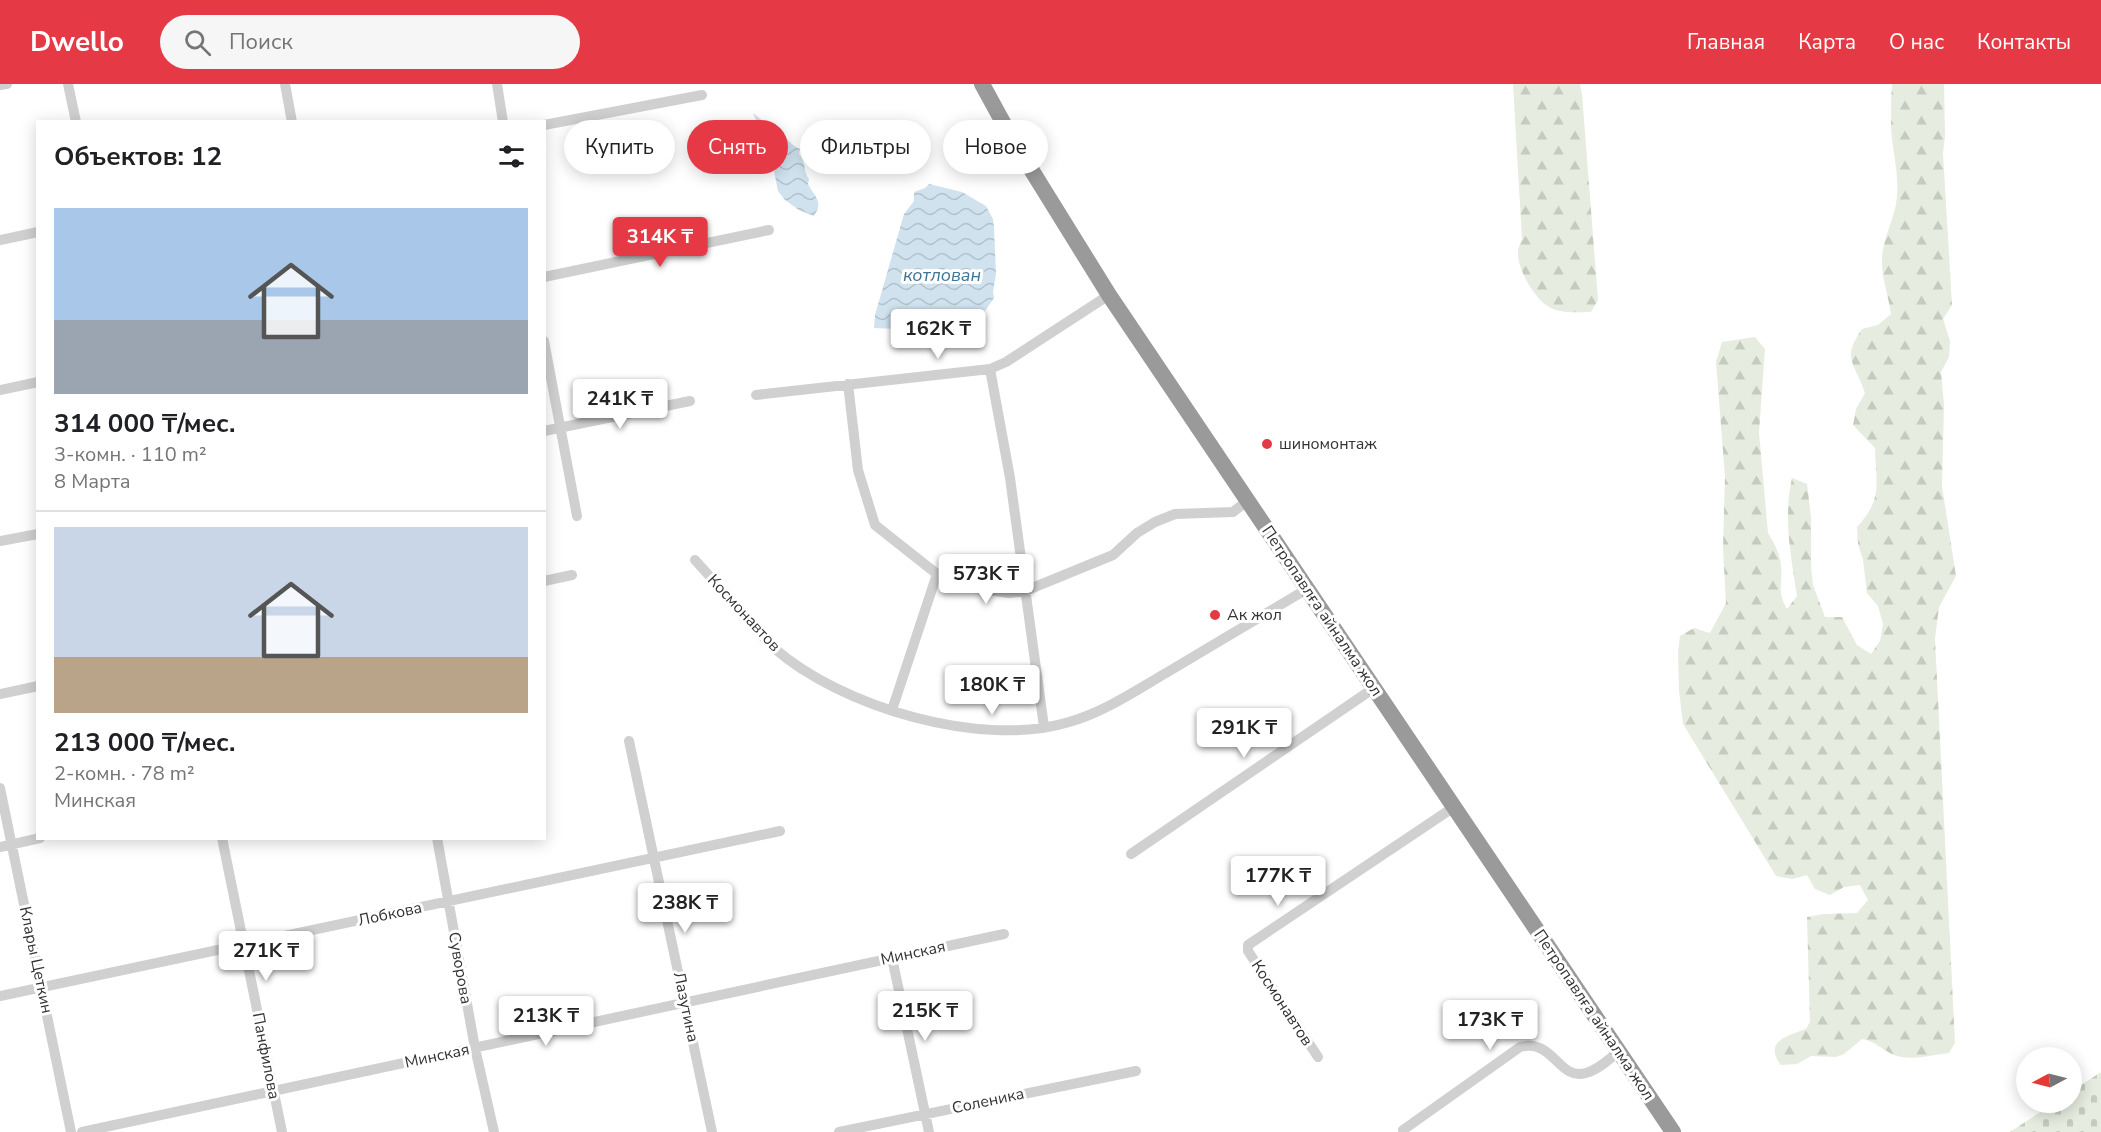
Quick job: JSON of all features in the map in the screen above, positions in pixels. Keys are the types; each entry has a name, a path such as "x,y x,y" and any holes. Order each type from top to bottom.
{"highway":[{"name":"Петропавлға айналма жол","path":"982,84 1011,138 1109,295 1673,1132"}],"street":[{"path":"0,86 7,84"},
{"path":"68,84 76,120"},
{"path":"285,84 292,120"},
{"path":"496,84 504,120"},
{"path":"546,125 702,96"},
{"path":"546,277 769,230"},
{"path":"0,240 36,232"},
{"path":"756,395 990,369 1006,362 1109,295"},
{"path":"546,351 577,516"},
{"path":"990,369 1010,478 1044,727"},
{"path":"0,390 36,382"},
{"path":"848,384 858,470 871,516 876,525 883,533 937,574 995,592 1025,591 1113,555 1137,533 1165,518 1186,512 1233,512 1247,501"},
{"path":"546,431 690,401"},
{"path":"0,542 36,534"},
{"name":"Космонавтов","path":"695,560 773,648 804,669 852,696 892,710 975,729 1010,731 1075,720 1115,702 1307,589"},
{"path":"892,710 937,574"},
{"path":"546,581 572,575"},
{"path":"0,694 36,686"},
{"path":"1131,854 1374,688"},
{"name":"Лазутина","path":"629,741 712,1132"},
{"name":"Клары Цеткин","path":"0,788 71,1132"},
{"name":"Космонавтов","path":"1318,1057 1248,951 1248,945 1454,807"},
{"name":"Лобкова","path":"0,996 780,831"},
{"path":"0,847 36,839"},
{"name":"Панфилова","path":"222,840 282,1132"},
{"name":"Суворова","path":"437,840 475,1048 494,1132"},
{"name":"Минская","path":"82,1132 1004,934"},
{"path":"892,958 929,1132"},
{"path":"1404,1132 1403,1130 1520,1047 1533,1046 1546,1050 1569,1072 1575,1074 1593,1070 1618,1052"},
{"name":"Соленика","path":"839,1132 1136,1071"}],"green space":[{"path":"1513,84 1580,84 1598,300 1591,312 1564,312 1549,307 1533,291 1520,267 1518,248 1522,239"},
{"path":"1892,84 1944,84 1943,153 1952,305 1943,319 1950,341 1949,357 1941,372 1944,404 1942,486 1956,576 1939,607 1935,639 1955,1043 1949,1053 1906,1058 1892,1054 1862,1039 1844,1054 1836,1057 1811,1056 1797,1064 1781,1065 1776,1057 1776,1045 1780,1040 1806,1029 1810,1022 1807,917 1857,913 1868,900 1860,885 1844,887 1830,895 1815,889 1807,875 1792,879 1776,876 1683,724 1679,690 1680,636 1694,628 1710,633 1726,603 1723,549 1725,476 1716,362 1722,342 1755,337 1765,349 1759,432 1768,533 1779,557 1781,592 1784,602 1787,609 1797,596 1788,522 1792,478 1807,484 1811,517 1813,585 1825,617 1842,617 1857,645 1871,654 1880,641 1883,624 1878,606 1867,593 1857,527 1871,508 1874,499 1877,481 1875,448 1853,425 1856,409 1865,393 1851,355 1852,347 1862,329 1878,325 1891,314 1882,258 1897,196 1891,126"},
{"path":"2101,1072 2101,1132 2010,1132 2039,1113 2082,1113 2082,1084"}],"water":[{"path":"788,140 800,149 800,174 806,174 808,184 818,203 814,216 799,210 785,200 778,191 775,174 788,174"},
{"name":"котлован","path":"929,184 962,192 986,206 993,219 994,227 996,274 994,298 983,313 960,326 931,330 874,328 875,315 904,214 914,201 914,192"}],"place":[{"name":"шиномонтаж","path":"1267,444"},
{"name":"Ак жол","path":"1215,615"}]}
